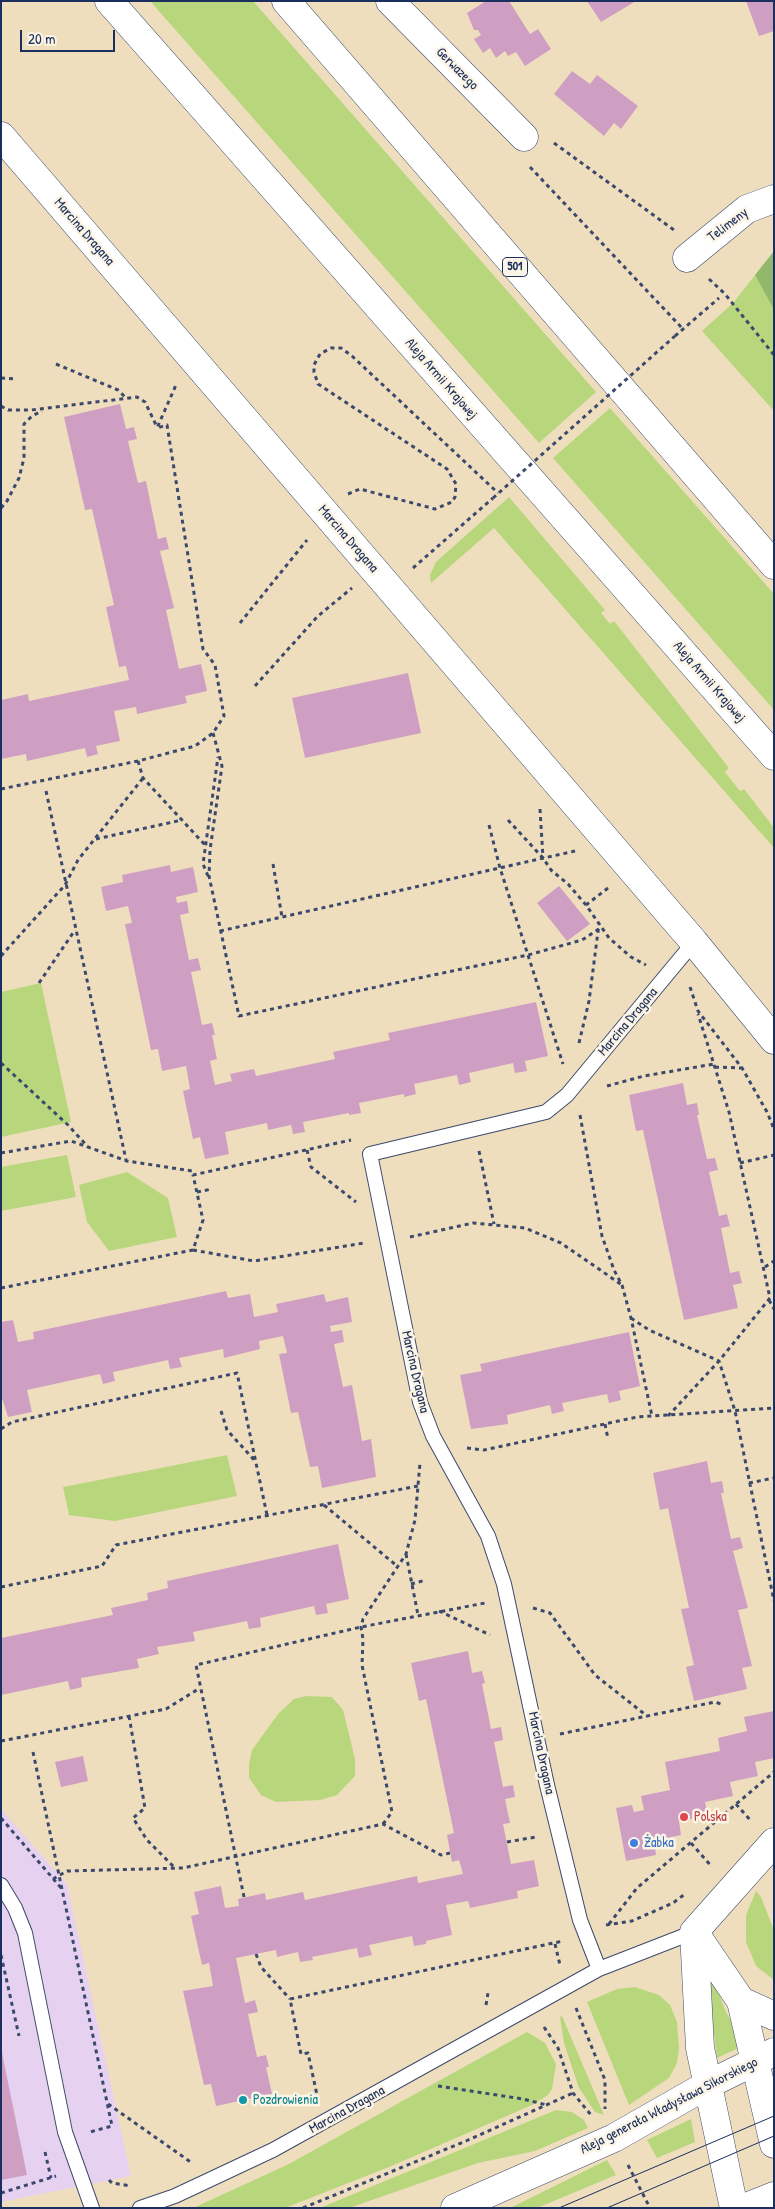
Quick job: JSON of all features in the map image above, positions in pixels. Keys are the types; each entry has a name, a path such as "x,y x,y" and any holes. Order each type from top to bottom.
{"street":[{"name":"Aleja Armii Krajowej","path":"110,1 774,756"},
{"name":"501","path":"286,1 774,565"},
{"name":"Gerwazego","path":"390,1 524,137"},
{"name":"Marcina Dragana","path":"1,136 694,942 774,1040"},
{"name":"Telimeny","path":"687,258 747,209 774,199"},
{"path":"745,533 774,551"},
{"name":"Marcina Dragana","path":"694,1932 774,1842"},
{"path":"694,1932 741,2000 765,2056 774,2144"},
{"path":"694,1932 700,2048 734,2208"},
{"path":"741,2000 774,2016"},
{"name":"Aleja generała Władysława Sikorskiego","path":"455,2208 614,2138 707,2085 765,2056"},
{"path":"744,2208 774,2196"}],"lane":[{"name":"Marcina Dragana","path":"599,1969 580,1920 504,1584 488,1536 432,1436 420,1402 370,1154 546,1112 574,1092 694,942"},
{"path":"1,1885 15,1908 25,1933 64,2132 92,2208"},
{"name":"Marcina Dragana","path":"140,2208 175,2196 273,2150 599,1969 694,1932"}],"path":[{"path":"683,330 521,156 518,146 524,137 551,141 674,229 687,258"},
{"path":"725,294 774,355"},
{"path":"410,570 719,298"},
{"path":"346,496 360,489 435,508 452,502 456,491 455,479 447,468 328,393 315,380 314,365 316,358 325,350 340,348 359,363 498,493"},
{"path":"56,364 118,390 125,397"},
{"path":"1,378 16,379"},
{"path":"158,428 176,384"},
{"path":"1,406 8,410 44,410 125,397 137,397 144,402 158,428"},
{"path":"1,508 8,501 19,478 24,458 24,424 32,416 44,410"},
{"path":"1,789 138,761 195,746 213,733 224,716 215,665 203,649 167,426 158,428"},
{"path":"240,622 308,539"},
{"path":"255,686 318,616 358,583"},
{"path":"208,876 222,766 213,733"},
{"path":"219,754 203,864 208,876 239,1016 528,955 582,940 599,929"},
{"path":"138,761 143,778 210,850"},
{"path":"1,956 65,885 78,860 143,778"},
{"path":"46,791 126,1161"},
{"path":"539,805 543,858"},
{"path":"95,839 182,820"},
{"path":"508,820 543,858 551,870 568,884 586,905 609,938 631,957 667,975"},
{"path":"489,824 500,868 574,1092 602,1236 614,1270 622,1285 652,1416"},
{"path":"220,931 577,851"},
{"path":"273,864 282,917"},
{"path":"586,905 615,883"},
{"path":"578,1047 589,1001 599,924"},
{"path":"40,983 75,930"},
{"path":"668,1416 719,1362 770,1298 765,1267 729,1112 698,1011"},
{"path":"1,1063 89,1147"},
{"path":"574,1092 644,1076 714,1066 742,1068"},
{"path":"475,1130 494,1224"},
{"path":"193,1175 359,1138"},
{"path":"1,1153 71,1140 126,1161 192,1171 202,1220 193,1250"},
{"path":"307,1150 311,1167 359,1205"},
{"path":"740,1163 774,1155"},
{"path":"197,1192 212,1189"},
{"path":"1,1288 193,1250 254,1261 416,1236 472,1223 525,1228 561,1243 622,1285"},
{"path":"765,1267 774,1260"},
{"path":"768,1300 774,1309"},
{"path":"631,1318 649,1330 719,1362 735,1411 774,1599"},
{"path":"1,1429 12,1422 237,1373 267,1515"},
{"path":"466,1448 484,1450 636,1417 774,1408"},
{"path":"221,1411 226,1430 256,1462"},
{"path":"605,1424 608,1439"},
{"path":"384,1824 392,1812 362,1665 363,1639 361,1627 363,1619 406,1554 415,1520 420,1458"},
{"path":"750,1483 774,1478"},
{"path":"1,1586 102,1566 116,1545 418,1486"},
{"path":"324,1504 397,1566"},
{"path":"406,1554 418,1615"},
{"path":"411,1584 426,1580"},
{"path":"244,1897 196,1665 361,1627 484,1602 496,1610 525,1606 550,1613 595,1675 647,1716"},
{"path":"438,1611 497,1638"},
{"path":"1,1741 166,1709 200,1688"},
{"path":"538,1739 715,1702 724,1705"},
{"path":"129,1716 145,1808 132,1818 148,1840 175,1868"},
{"path":"33,1752 112,2126 90,2132 92,2139"},
{"path":"687,1892 673,1903 632,1921 608,1924 637,1888 774,1772"},
{"path":"736,1804 745,1815"},
{"path":"1,1818 62,1890"},
{"path":"53,1879 59,1874 68,1871 175,1868 384,1824 440,1855 450,1853"},
{"path":"507,1842 539,1836"},
{"path":"691,1843 714,1870"},
{"path":"290,1999 555,1944 566,1986 605,2080 606,2113"},
{"path":"256,1954 261,1967 290,1999 301,2054 308,2053 317,2095 311,2101"},
{"path":"532,2006 558,2048 573,2093 591,2114 598,2118"},
{"path":"435,2083 437,2086 523,2099 548,2105"},
{"path":"302,2208 573,2093"},
{"path":"108,2104 193,2163 184,2167"},
{"path":"1,2193 98,2162 100,2170 112,2183 133,2186"},
{"path":"630,2170 650,2208"}],"shaded area":[{"path":"1,1809 67,1884 131,2176 1,2202"}],"green space":[{"path":"150,1 253,1 596,392 539,443"},
{"path":"774,251 774,310 755,275"},
{"path":"755,275 774,310 774,411 702,331 733,303"},
{"path":"610,408 774,594 774,710 553,458"},
{"path":"509,497 605,610 601,613 610,624 614,621 729,768 725,772 740,791 744,789 774,828 774,848 494,528 431,583 430,575 436,562"},
{"path":"41,983 71,1122 1,1137 1,992"},
{"path":"67,1155 76,1197 1,1211 1,1167"},
{"path":"127,1172 168,1198 177,1237 109,1251 87,1222 79,1185"},
{"path":"227,1455 237,1496 115,1521 69,1515 63,1487"},
{"path":"306,1696 332,1697 343,1710 355,1759 355,1776 337,1795 320,1800 276,1802 261,1795 249,1778 252,1750 278,1714 294,1699"},
{"path":"756,1891 761,1897 774,1930 774,1980 756,1966 746,1942 746,1915"},
{"path":"706,1973 712,1976 726,2012 745,2045 717,2058"},
{"path":"635,1987 659,1995 670,2005 677,2022 679,2048 677,2063 669,2078 629,2105 587,2002 617,1989"},
{"path":"562,2016 604,2115 595,2112 579,2088 564,2043 560,2017"},
{"path":"527,2032 545,2043 556,2064 552,2089 548,2095 532,2105 389,2167 285,2208 193,2208 287,2165"},
{"path":"556,2110 572,2112 584,2120 588,2128 535,2151 478,2163 349,2208 320,2208"},
{"path":"691,2119 695,2142 657,2158 647,2140"},
{"path":"607,2160 616,2175 537,2208 510,2208"}],"building":[{"path":"486,1 509,1 530,34 538,29 551,49 525,66 516,52 508,56 505,51 496,58 490,48 483,53 474,39 481,35 478,30 474,30 467,13"},
{"path":"587,1 636,1 601,22"},
{"path":"746,1 774,1 774,31 759,36"},
{"path":"572,71 590,84 597,75 638,106 621,129 614,123 604,136 554,94"},
{"path":"120,404 126,429 134,427 137,439 128,441 138,483 146,481 158,539 166,537 169,549 160,551 174,608 166,610 179,669 201,664 207,691 185,696 187,703 137,714 136,707 114,711 120,741 96,746 98,754 87,757 85,748 27,761 26,754 1,759 1,700 28,694 29,701 129,680 126,666 119,667 106,607 114,605 92,509 85,510 64,417"},
{"path":"408,673 421,733 305,758 292,698"},
{"path":"170,865 171,872 193,867 198,892 176,897 177,903 187,901 189,913 180,915 189,960 198,958 201,970 191,972 202,1025 212,1023 215,1035 212,1035 217,1059 210,1061 215,1085 232,1081 230,1074 254,1069 256,1076 335,1059 333,1052 390,1040 388,1033 536,1002 548,1056 525,1061 527,1071 515,1073 513,1063 469,1073 471,1082 459,1085 457,1075 414,1084 416,1094 404,1097 404,1094 359,1103 361,1113 349,1115 349,1113 303,1122 305,1132 293,1134 291,1125 268,1130 267,1123 225,1132 229,1154 205,1159 200,1137 193,1139 183,1091 190,1089 186,1066 162,1071 158,1049 151,1050 125,924 132,923 128,906 106,911 101,887 123,882 122,875"},
{"path":"559,886 590,924 567,941 537,903"},
{"path":"683,1083 687,1105 697,1103 699,1115 697,1115 707,1159 715,1158 718,1170 709,1172 719,1216 727,1214 730,1226 721,1228 730,1273 739,1271 742,1283 733,1285 738,1308 684,1320 643,1130 636,1131 629,1095"},
{"path":"226,1291 228,1298 250,1294 254,1317 278,1312 276,1304 324,1294 326,1302 348,1297 352,1322 330,1326 331,1332 342,1330 344,1342 334,1344 343,1387 352,1385 362,1441 371,1439 376,1477 322,1488 318,1466 310,1467 298,1412 291,1413 279,1354 287,1353 283,1336 259,1341 260,1349 224,1358 223,1349 179,1358 182,1367 170,1369 168,1360 113,1372 115,1381 103,1384 100,1374 27,1390 32,1412 8,1417 1,1395 1,1322 13,1320 18,1342 34,1339 33,1332"},
{"path":"629,1332 640,1386 619,1391 621,1400 609,1403 607,1394 562,1403 564,1411 552,1414 550,1405 507,1415 508,1424 471,1429 460,1375 482,1371 480,1364"},
{"path":"707,1461 711,1483 722,1481 724,1493 721,1493 731,1539 740,1537 743,1548 733,1551 748,1608 738,1610 752,1666 742,1668 747,1689 694,1701 686,1667 694,1665 681,1609 689,1608 668,1508 660,1510 653,1473"},
{"path":"338,1544 349,1599 326,1604 328,1613 316,1615 314,1606 260,1618 261,1627 249,1629 247,1621 193,1632 195,1641 157,1647 159,1654 137,1659 139,1668 81,1678 82,1687 70,1690 68,1681 1,1695 1,1638 113,1615 111,1608 148,1600 147,1593 168,1588 167,1581"},
{"path":"468,1651 472,1673 482,1671 485,1683 482,1684 491,1729 501,1727 503,1740 494,1742 503,1787 513,1785 515,1797 505,1799 510,1823 503,1824 511,1864 534,1860 539,1886 517,1891 518,1898 470,1908 468,1901 446,1905 452,1935 426,1941 426,1944 414,1946 412,1936 369,1945 372,1955 359,1958 357,1948 312,1957 313,1960 300,1962 298,1952 277,1957 276,1950 236,1958 245,2003 255,2000 258,2012 248,2014 257,2057 266,2055 269,2067 266,2067 272,2094 216,2106 211,2084 204,2085 183,1991 213,1986 209,1963 202,1965 191,1916 199,1914 194,1892 221,1886 225,1908 239,1906 238,1899 265,1893 266,1900 303,1892 305,1900 417,1876 418,1883 463,1874 459,1860 452,1862 447,1835 454,1833 426,1699 419,1701 411,1663"},
{"path":"774,1711 774,1758 755,1762 758,1776 730,1782 733,1796 705,1802 708,1816 679,1821 681,1835 654,1841 656,1855 626,1861 616,1808 632,1805 634,1812 644,1810 641,1796 670,1790 665,1762 720,1751 718,1738 747,1731 744,1717"},
{"path":"83,1756 88,1781 61,1787 55,1762"},
{"path":"1,2048 27,2175 1,2180"}],"tram line":[{"path":"559,2208 774,2116"},
{"path":"607,2208 774,2136"}],"place":[{"name":"Polska","path":"684,1817"},
{"name":"Żabka","path":"634,1843"},
{"name":"Pozdrowienia","path":"243,2100"}]}
